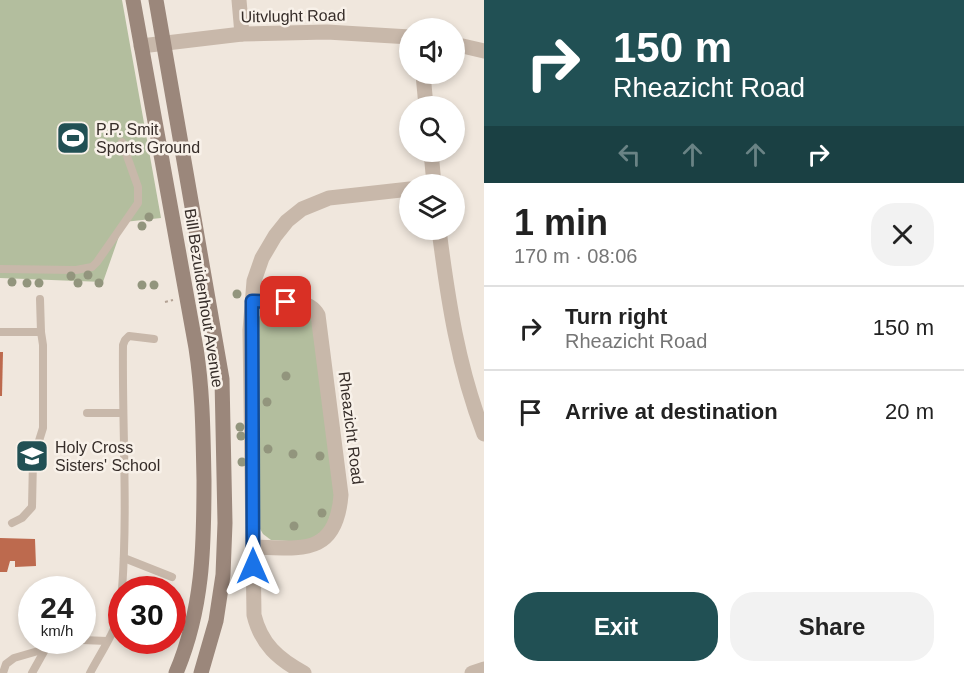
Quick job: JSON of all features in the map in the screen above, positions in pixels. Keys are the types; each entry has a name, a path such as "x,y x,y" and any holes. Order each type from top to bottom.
{"main road":[{"name":"Bill Bezuidenhout Avenue","path":"133,0 191,318 203,405 202,579 191,632 176,673"},
{"name":"Bill Bezuidenhout Avenue","path":"156,0 217,343 224,407 223,575 216,621 201,673"}],"street":[{"path":"239,0 242,34"},
{"name":"Uitvlught Road","path":"141,46 242,34 327,32 399,36"},
{"path":"465,47 484,51"},
{"path":"304,673 275,655 259,633 253,606 252,301 254,281 262,258 275,236 287,221 302,209 329,198 399,190"},
{"path":"440,240 448,301 456,340 468,388 484,434"},
{"name":"Rheazicht Road","path":"252,301 303,303 312,307 318,315 341,495 338,520 320,542 303,548 253,547"},
{"path":"472,673 484,669"}],"lane":[{"path":"0,269 76,270 92,267 97,262 138,203 138,187 122,142"},
{"path":"12,523 28,513 33,498 33,460 42,428 43,345 40,332 40,299"},
{"path":"0,332 40,332"},
{"path":"123,576 125,494 123,345 129,336 154,339"},
{"path":"87,413 123,413"},
{"path":"124,558 169,576"},
{"path":"90,673 107,641 96,641"},
{"path":"3,673 9,660 28,654"},
{"path":"32,673 43,654"}],"path":[{"path":"165,302 179,299"}],"green space":[{"name":"P.P. Smit Sports Ground","path":"0,0 122,0 161,218 124,222 103,282 0,278"},
{"path":"270,307 302,309 311,314 336,500 325,530 306,542 271,540 263,534 259,527 257,320 263,311"}],"building":[{"path":"0,352 3,352 2,396 0,396"},
{"path":"0,538 35,539 36,566 15,567 15,561 10,561 7,572 0,572"}],"place":[{"name":"P.P. Smit Sports Ground","path":"73,138"},
{"name":"Holy Cross Sisters' School","path":"32,456"}],"route":[{"path":"253,566 250,330 252,301 286,302"}]}
